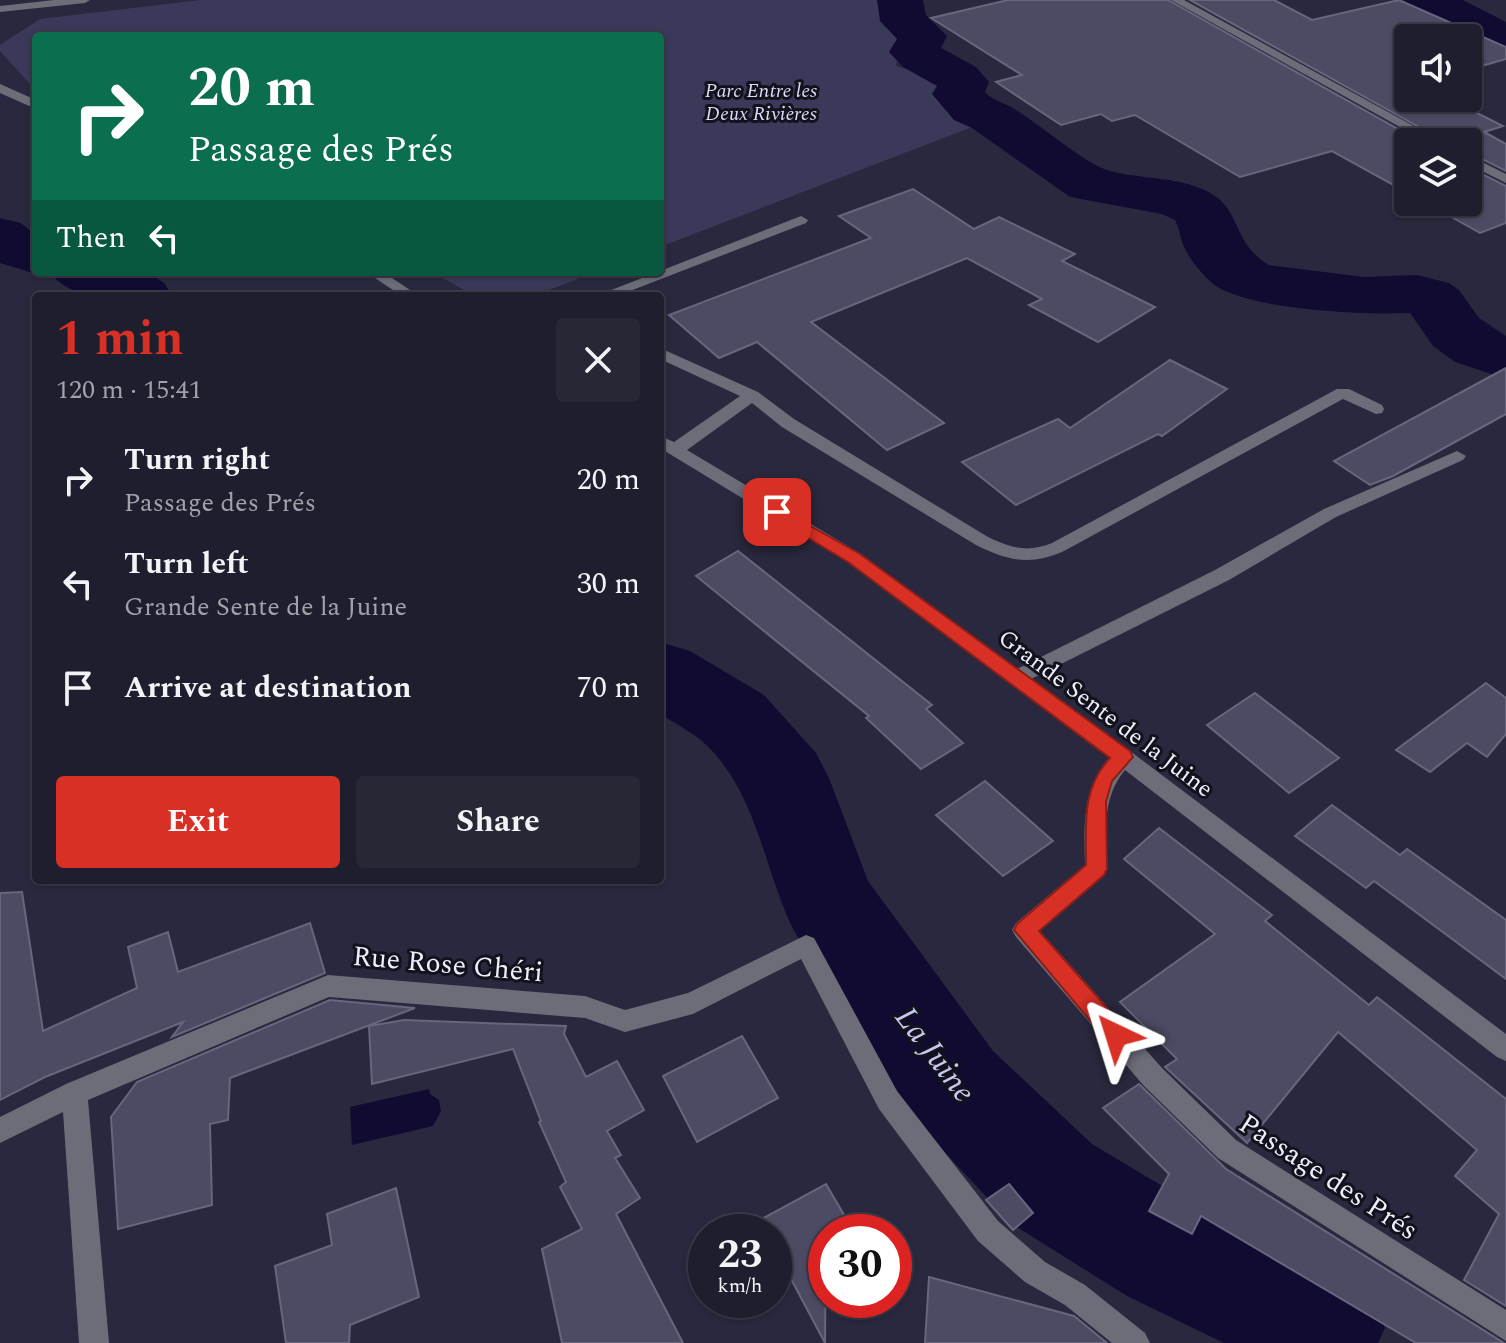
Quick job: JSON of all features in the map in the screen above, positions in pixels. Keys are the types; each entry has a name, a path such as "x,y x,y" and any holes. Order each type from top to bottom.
{"street":[{"path":"0,9 85,0"},
{"path":"1176,0 1411,128"},
{"path":"0,23 39,5"},
{"path":"0,88 32,103"},
{"path":"1482,166 1506,179"},
{"path":"664,273 801,220"},
{"path":"380,276 406,292"},
{"path":"613,292 655,276"},
{"path":"664,355 752,395 788,423 982,541 1014,556 1037,557 1343,392 1376,409"},
{"path":"667,445 752,395"},
{"name":"Grande Sente de la Juine","path":"667,445 854,558 1123,757 1506,1049"},
{"path":"1016,678 1222,575 1330,513 1457,456"},
{"name":"Passage des Prés","path":"1123,757 1104,778 1096,802 1096,869 1024,930 1153,1077 1227,1149 1506,1327"},
{"name":"Rue Rose Chéri","path":"0,1130 75,1093 328,986 585,1007 625,1021 693,1003 806,945 888,1100 988,1231 1035,1272 1075,1295 1135,1343"},
{"path":"75,1093 94,1343"}],"green space":[{"name":"Parc Entre les Deux Rivières","path":"200,0 881,0 900,37 896,66 936,78 948,110 980,124 664,245 664,32 32,32 32,84 0,51 0,45 40,19"},
{"path":"439,276 586,276 544,292 468,292"}],"shaded area":[{"path":"429,1089 430,1094 439,1100 441,1111 433,1126 352,1145 350,1107"}],"building":[{"path":"1008,0 1168,0 1396,128 1394,185 1332,151 1240,177 1135,115 1112,121 1101,114 1061,125 996,82 1022,75 931,18"},
{"path":"1190,0 1274,0 1312,20 1399,0 1454,24 1394,24 1394,112 1475,112 1503,126 1484,132 1506,144 1506,171 1482,159 1482,128 1421,128"},
{"path":"1482,36 1506,47 1506,59 1482,66"},
{"path":"1482,174 1506,186 1506,223 1480,233 1450,216 1482,216"},
{"path":"913,189 974,229 999,217 1075,254 1062,261 1155,307 1098,342 1029,305 1042,299 967,258 811,322 944,423 887,450 757,342 719,358 669,315 871,238 839,216"},
{"path":"1170,360 1227,389 1162,436 1158,434 1016,505 962,462 1058,419 1070,428"},
{"path":"1506,368 1506,414 1393,476 1370,485 1334,461"},
{"path":"738,551 932,705 926,709 963,743 921,769 866,718 869,716 696,576"},
{"path":"1486,683 1506,698 1506,734 1487,757 1467,743 1430,772 1396,750"},
{"path":"1255,693 1339,758 1289,793 1207,725"},
{"path":"985,781 1053,841 1003,876 936,815"},
{"path":"1332,805 1400,855 1407,849 1506,920 1506,979 1374,881 1366,888 1295,836"},
{"path":"1159,828 1272,915 1265,921 1369,1005 1377,997 1506,1099 1506,1306 1464,1280 1499,1214 1455,1176 1477,1150 1338,1032 1247,1143 1165,1067 1177,1059 1120,1002 1215,934 1124,859"},
{"path":"22,892 43,1031 137,988 128,947 168,932 178,972 310,923 325,973 172,1037 183,1022 45,1077 0,1100 0,893"},
{"path":"330,1000 415,1008 230,1078 228,1120 210,1124 212,1205 118,1229 111,1117 137,1082"},
{"path":"404,1020 566,1026 564,1034 586,1077 617,1061 644,1110 607,1131 621,1155 615,1158 640,1198 616,1214 683,1343 562,1343 542,1249 582,1229 560,1187 566,1182 539,1122 513,1049 372,1084 369,1026"},
{"path":"742,1036 778,1098 697,1142 663,1076"},
{"path":"1139,1084 1226,1169 1504,1343 1416,1343 1201,1216 1192,1234 1149,1211 1169,1174 1103,1108"},
{"path":"826,1184 844,1214 808,1214 808,1311 792,1281 792,1214 771,1214"},
{"path":"1009,1184 1033,1213 1013,1230 986,1200"},
{"path":"396,1188 419,1297 350,1325 349,1343 286,1343 275,1266 332,1245 327,1214"},
{"path":"929,1277 1074,1316 1107,1343 925,1343"},
{"path":"812,1318 825,1318 825,1343"}],"waterway":[{"path":"900,0 904,21 923,36 914,52 964,82 958,94 972,109 991,117 1090,185 1177,199 1195,208 1205,220 1215,249 1234,270 1253,281 1364,296 1427,296 1437,303 1456,332 1478,348 1506,359"},
{"path":"1423,0 1506,41"},
{"name":"La Juine","path":"0,236 15,248 32,254"},
{"name":"La Juine","path":"95,276 125,285 136,292"},
{"name":"La Juine","path":"664,675 733,718 784,778 828,902 955,1087 1052,1184 1168,1255 1324,1328"}],"route":[{"path":"777,512 854,558 1123,757 1104,778 1096,802 1096,869 1024,930 1116,1035"}]}
